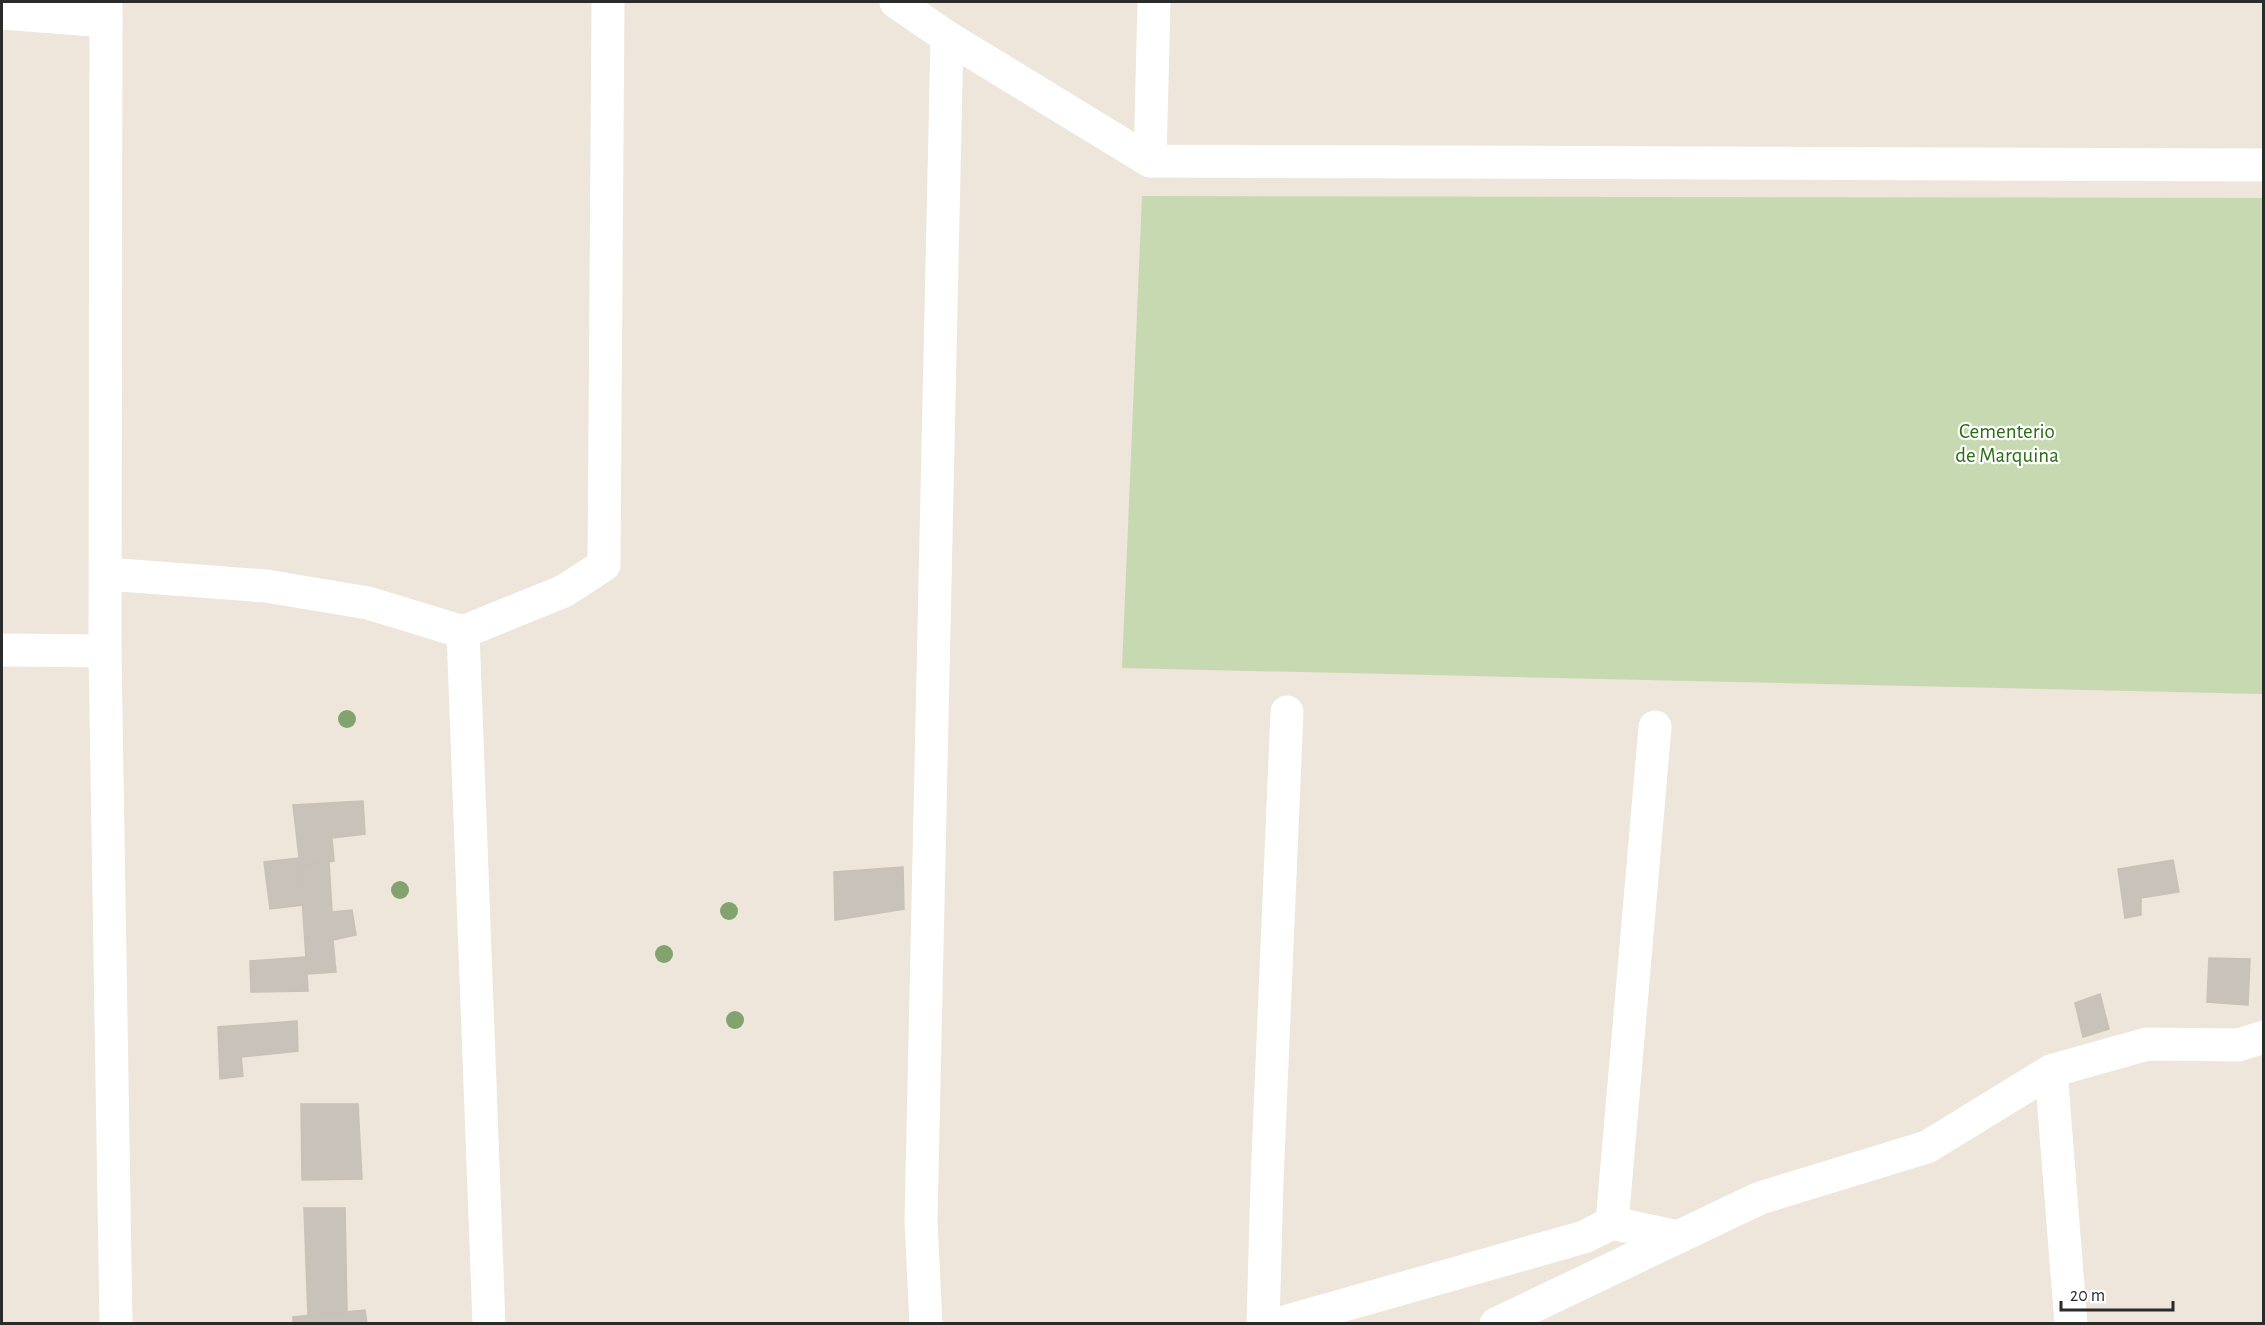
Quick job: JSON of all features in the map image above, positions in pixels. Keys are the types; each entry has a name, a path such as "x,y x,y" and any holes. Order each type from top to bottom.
{"street":[{"path":"106,574 266,586 368,603 463,632 564,591 604,565 608,2"},
{"path":"896,2 947,37 1150,160 2264,165"},
{"path":"1150,160 1154,2"},
{"path":"2,13 106,11 105,651 116,1323"},
{"path":"926,1323 921,1221 947,37"},
{"path":"463,632 489,1323"},
{"path":"2,650 105,651"},
{"path":"1263,1323 1287,712"},
{"path":"1612,1222 1655,727"},
{"path":"1496,1323 1760,1198 1927,1147 2051,1071 2147,1044 2238,1045 2264,1037"},
{"path":"2051,1071 2071,1323"},
{"path":"1277,1323 1584,1237 1612,1222 1678,1237"}],"green space":[{"name":"Cementerio de Marquina","path":"1142,196 2263,198 2263,694 1122,668"}],"building":[{"path":"363,801 365,834 332,838 334,861 300,866 293,805"},
{"path":"299,858 303,905 270,909 264,862"},
{"path":"2173,860 2179,892 2141,898 2141,915 2125,918 2118,869"},
{"path":"329,861 332,912 352,910 356,935 333,940 336,972 307,974 300,866"},
{"path":"903,867 904,909 835,920 834,872"},
{"path":"306,957 308,991 251,992 250,961"},
{"path":"2209,958 2250,959 2248,1005 2207,1002"},
{"path":"2100,994 2109,1029 2083,1037 2075,1003"},
{"path":"297,1021 298,1051 241,1057 243,1076 220,1079 218,1027"},
{"path":"301,1104 358,1104 362,1179 302,1180"},
{"path":"304,1208 345,1208 347,1312 308,1316"},
{"path":"365,1310 367,1324 293,1324 293,1317"}]}
